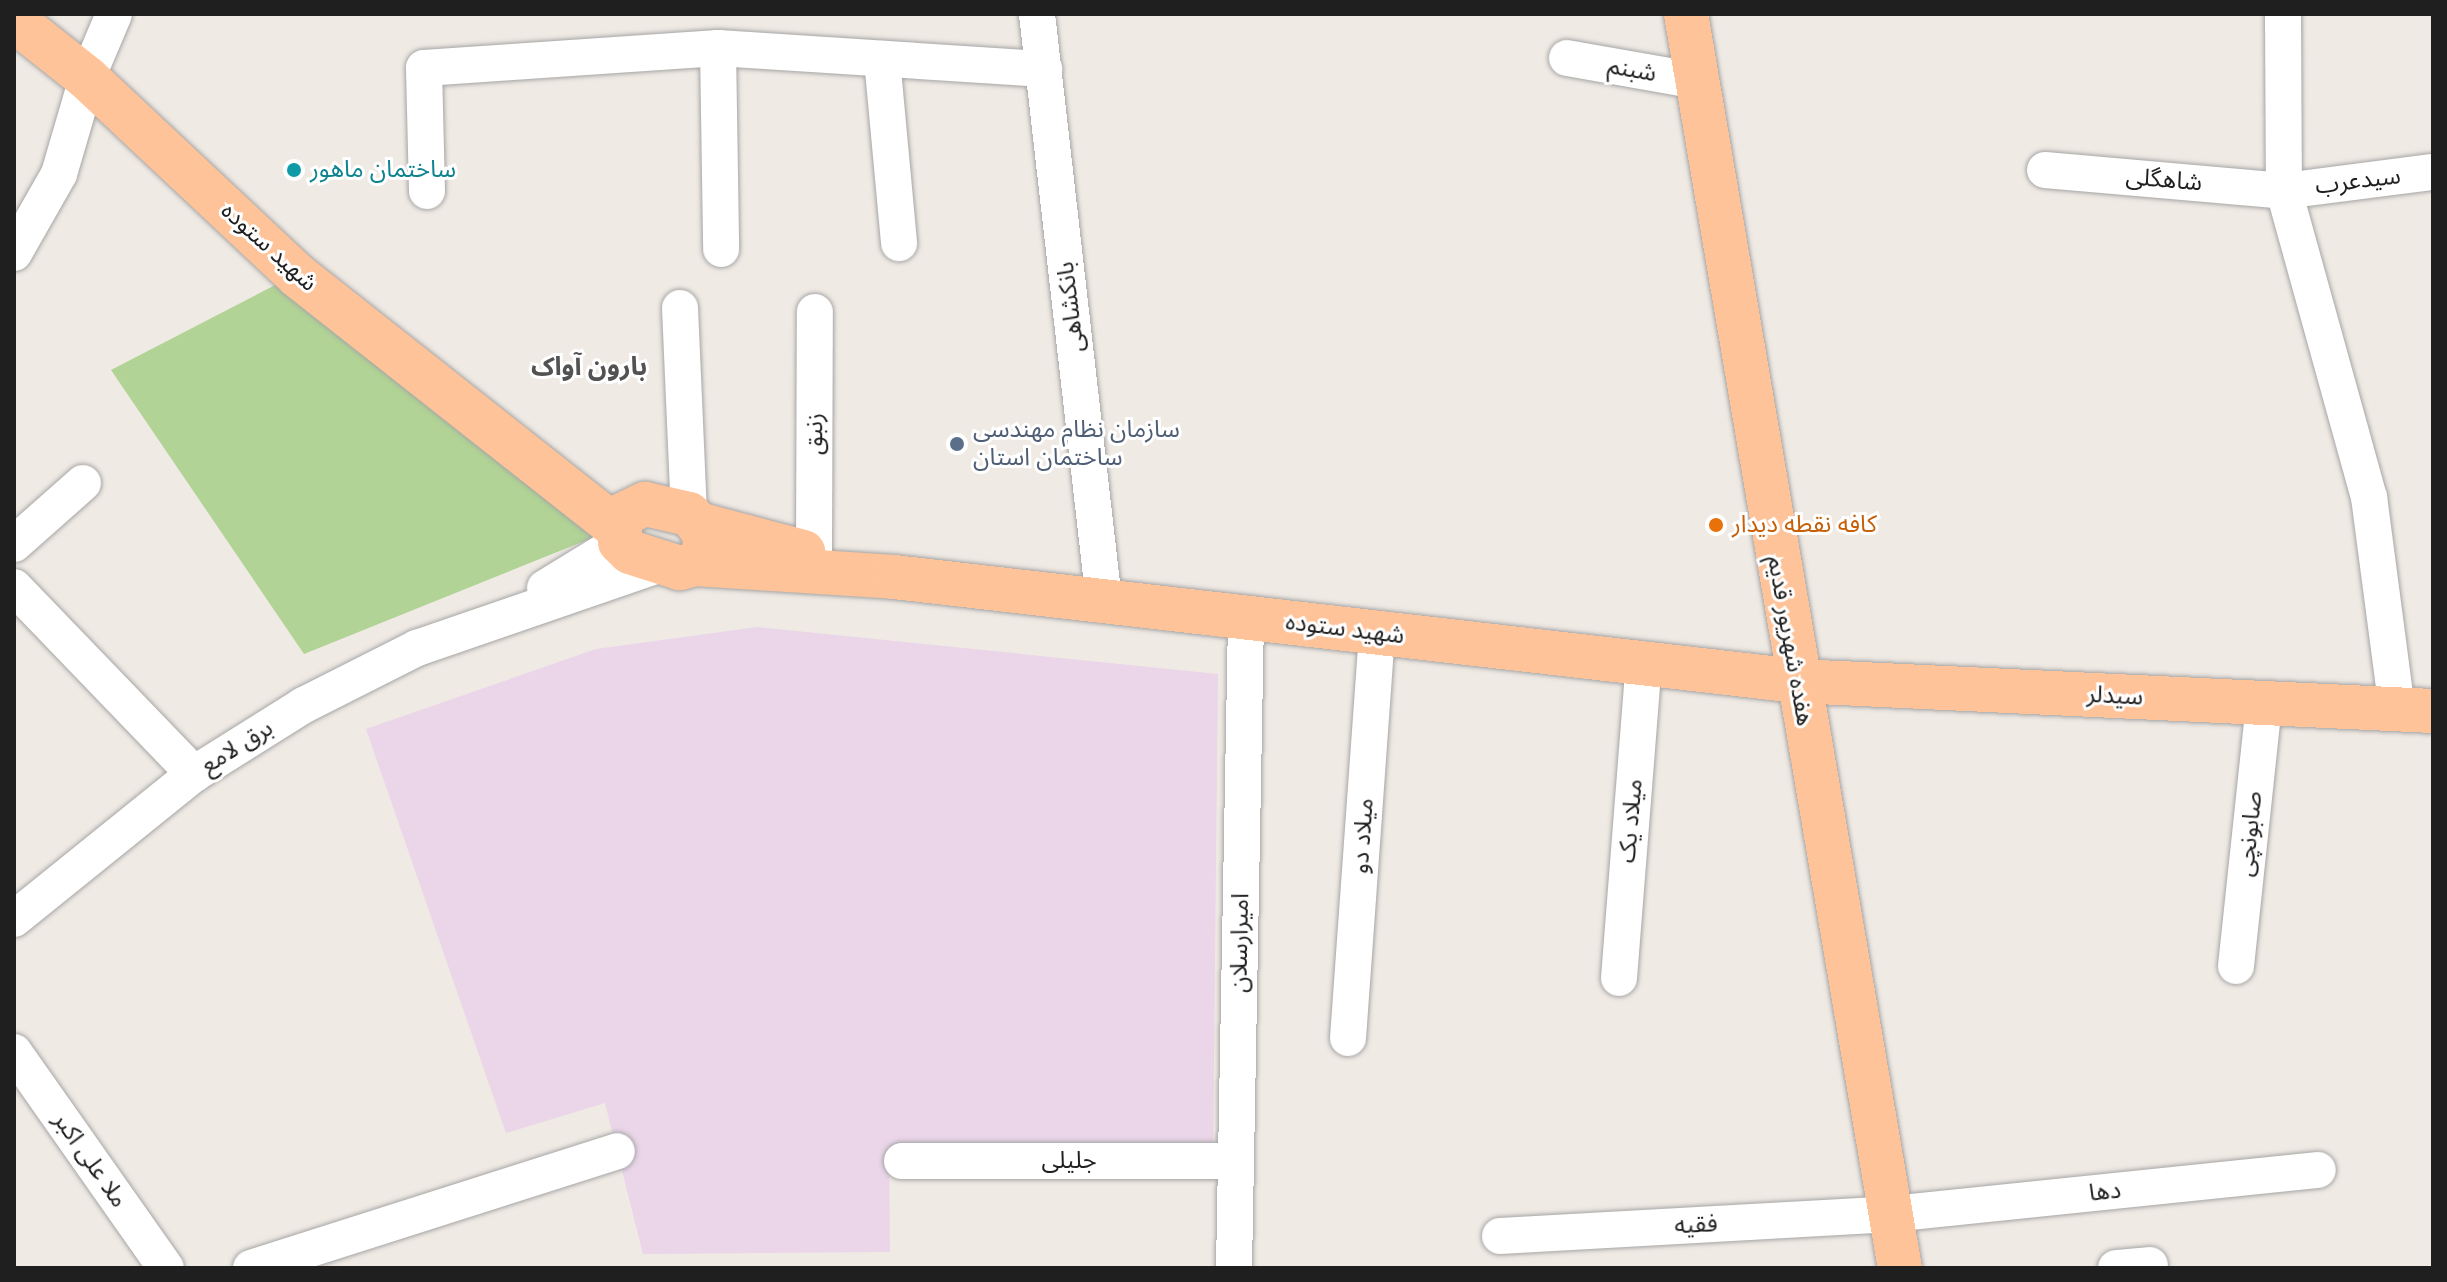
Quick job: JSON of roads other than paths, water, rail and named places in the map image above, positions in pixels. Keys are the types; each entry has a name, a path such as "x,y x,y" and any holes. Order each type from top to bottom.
{"main road":[{"name":"هفده شهریور قدیم","path":"1686,14 1797,681 1900,1268"},
{"name":"شهید ستوده","path":"14,20 87,78 298,276 444,396 628,525 686,541 894,577 1797,681"},
{"name":"شهید ستوده","path":"686,541 814,555 894,577"},
{"name":"سیدلر","path":"1797,681 2415,710"}],"street":[{"path":"14,253 59,174 87,78 114,14"},
{"name":"بانکشاهی","path":"1037,14 1104,601"},
{"path":"2283,14 2284,191 2369,497 2415,710"},
{"path":"427,191 424,68 718,48 1044,69"},
{"path":"718,48 721,249"},
{"name":"شبنم","path":"1567,58 1697,81"},
{"path":"882,59 899,243"},
{"name":"شاهگلی","path":"2045,170 2284,191"},
{"name":"سیدعرب","path":"2284,191 2433,172"},
{"path":"680,308 686,541"},
{"name":"زنبق","path":"814,555 815,312"},
{"path":"14,544 83,483"},
{"name":"برق لامع","path":"489,623 628,525"},
{"name":"برق لامع","path":"14,919 194,774 365,673 686,541"},
{"path":"14,587 194,774"},
{"name":"امیرارسلان","path":"1234,1268 1246,617"},
{"name":"میلاد دو","path":"1348,1038 1377,633"},
{"name":"میلاد یک","path":"1619,978 1644,663"},
{"name":"صابونچی","path":"2236,966 2264,703"},
{"name":"ملا علی اکبر","path":"19,1070 166,1268"},
{"path":"251,1268 617,1151"},
{"name":"جلیلی","path":"902,1161 1236,1161"},
{"name":"دها","path":"1891,1214 2318,1170"},
{"name":"فقیه","path":"1500,1236 1891,1214"}],"place":[{"name":"ساختمان ماهور","path":"294,170"},
{"name":"سازمان نظام مهندسی ساختمان استان","path":"957,444"},
{"name":"کافه نقطه دیدار","path":"1716,525"}],"district":[{"name":"بارون آواک","path":"589,367"}]}
